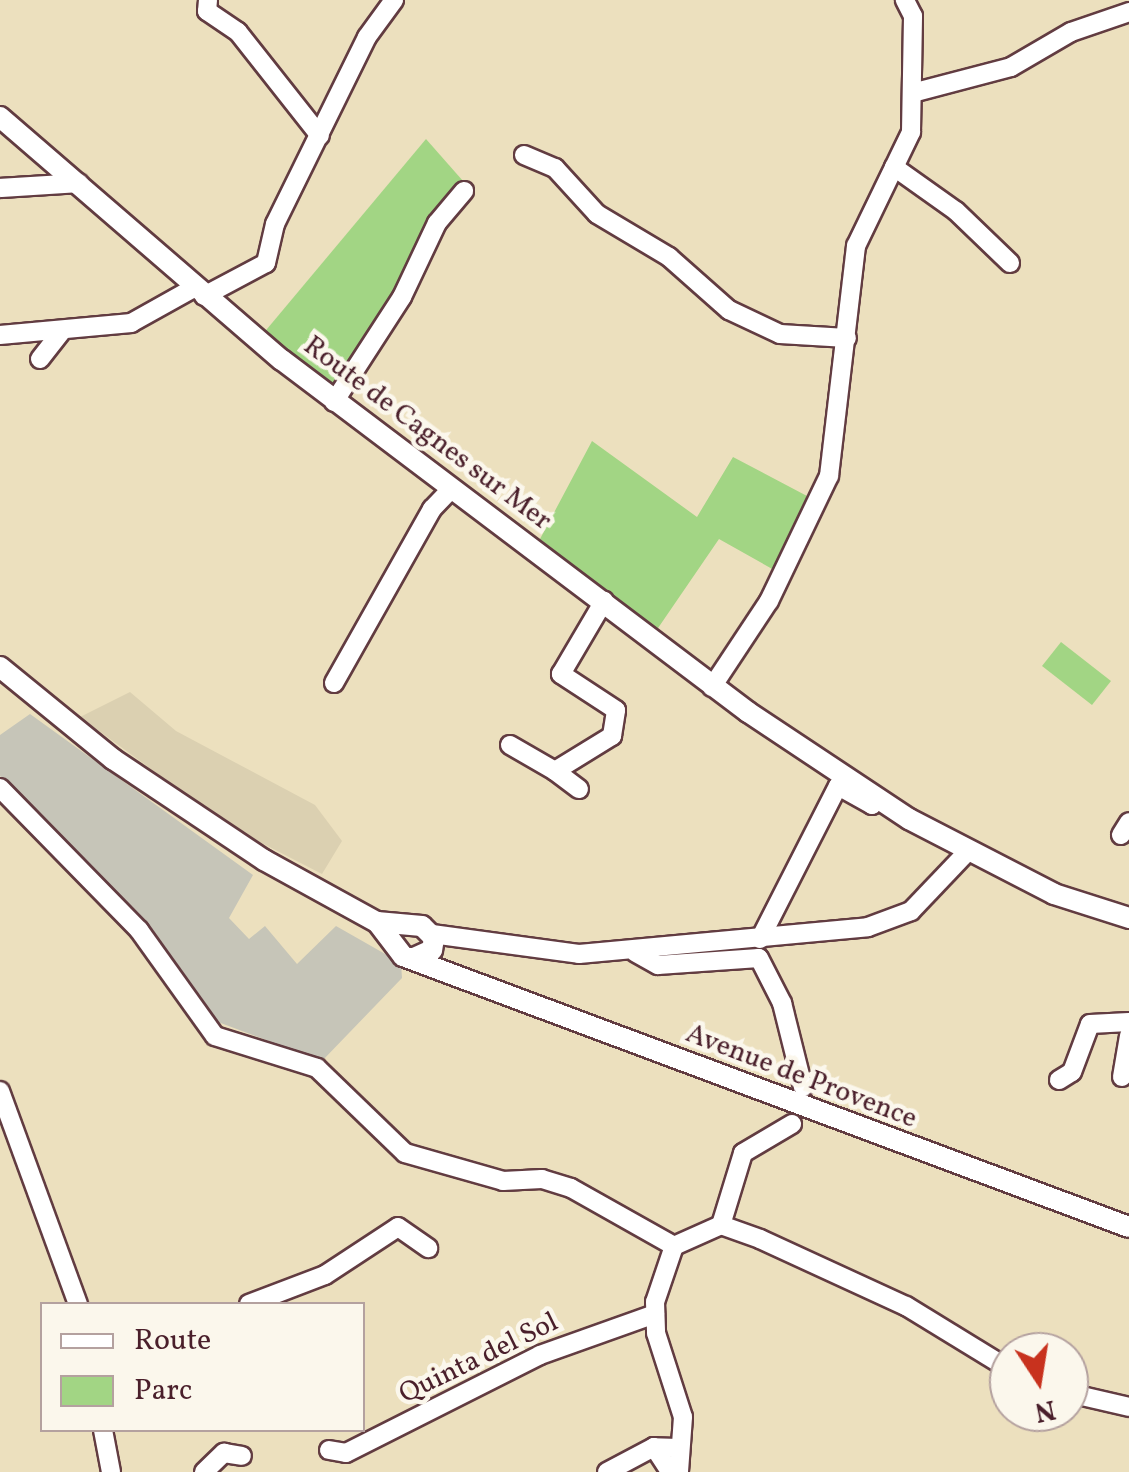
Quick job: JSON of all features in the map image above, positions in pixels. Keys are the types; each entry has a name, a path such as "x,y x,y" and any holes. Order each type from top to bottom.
{"main road":[{"name":"Route de Cagnes sur Mer","path":"0,117 199,292 334,402 604,601 712,686 963,846 1054,894 1129,918"},
{"path":"0,666 171,800 388,929 411,922 432,945"},
{"name":"Route de Cagnes sur Mer","path":"879,794 1088,897 1129,908"},
{"path":"913,808 963,846"},
{"name":"Avenue de Provence","path":"388,929 432,945 456,970 1129,1227"}],"street":[{"path":"208,0 206,11 238,32 320,136"},
{"path":"0,335 131,323 266,262 275,224 367,37 394,0"},
{"path":"712,686 769,601 822,500 847,338 856,246 911,132 916,92 912,16 904,0"},
{"path":"916,92 1012,67 1071,32 1129,12"},
{"path":"524,155 555,168 597,214 678,264 729,310 780,334 847,338"},
{"path":"894,167 956,211 1010,263"},
{"path":"0,188 79,183"},
{"path":"334,402 402,297 437,224 464,191"},
{"path":"40,359 61,331"},
{"path":"334,684 432,508 452,489"},
{"path":"556,772 602,747 616,723 616,710 561,674 604,601"},
{"path":"510,745 579,789"},
{"path":"760,939 838,786 872,805 879,794"},
{"path":"0,788 139,930 215,1036 318,1068 420,1160 504,1181 542,1179 571,1188 674,1246"},
{"path":"432,945 635,953 891,921 943,880 963,846 1088,897"},
{"path":"635,953 658,965 759,958 782,1003 803,1087"},
{"path":"1059,1080 1072,1072 1090,1024 1129,1022"},
{"path":"1122,1077 1129,1036"},
{"path":"0,1092 77,1302"},
{"path":"721,1226 743,1153 792,1124"},
{"path":"654,1446 669,1470 679,1472 683,1417 655,1314 657,1281 674,1246 721,1226 906,1306 989,1357"},
{"path":"254,1302 325,1275 398,1227 428,1248"},
{"name":"Quinta del Sol","path":"329,1450 346,1454 540,1355 655,1314"},
{"path":"1089,1398 1129,1407"},
{"path":"103,1432 111,1472"},
{"path":"608,1472 654,1446 678,1448"},
{"path":"204,1472 224,1453 242,1456"}],"shaded area":[{"path":"130,692 176,731 315,805 342,841 322,874 229,826 80,717"},
{"path":"30,714 253,875 229,918 249,939 265,926 297,964 336,926 401,963 402,978 322,1061 210,1019 138,916 0,776 0,735"}],"green space":[{"path":"426,139 463,181 335,388 262,335"},
{"path":"592,441 697,517 733,457 807,496 774,570 719,539 656,631 540,539"},
{"path":"1061,642 1111,681 1092,705 1042,666"}]}
